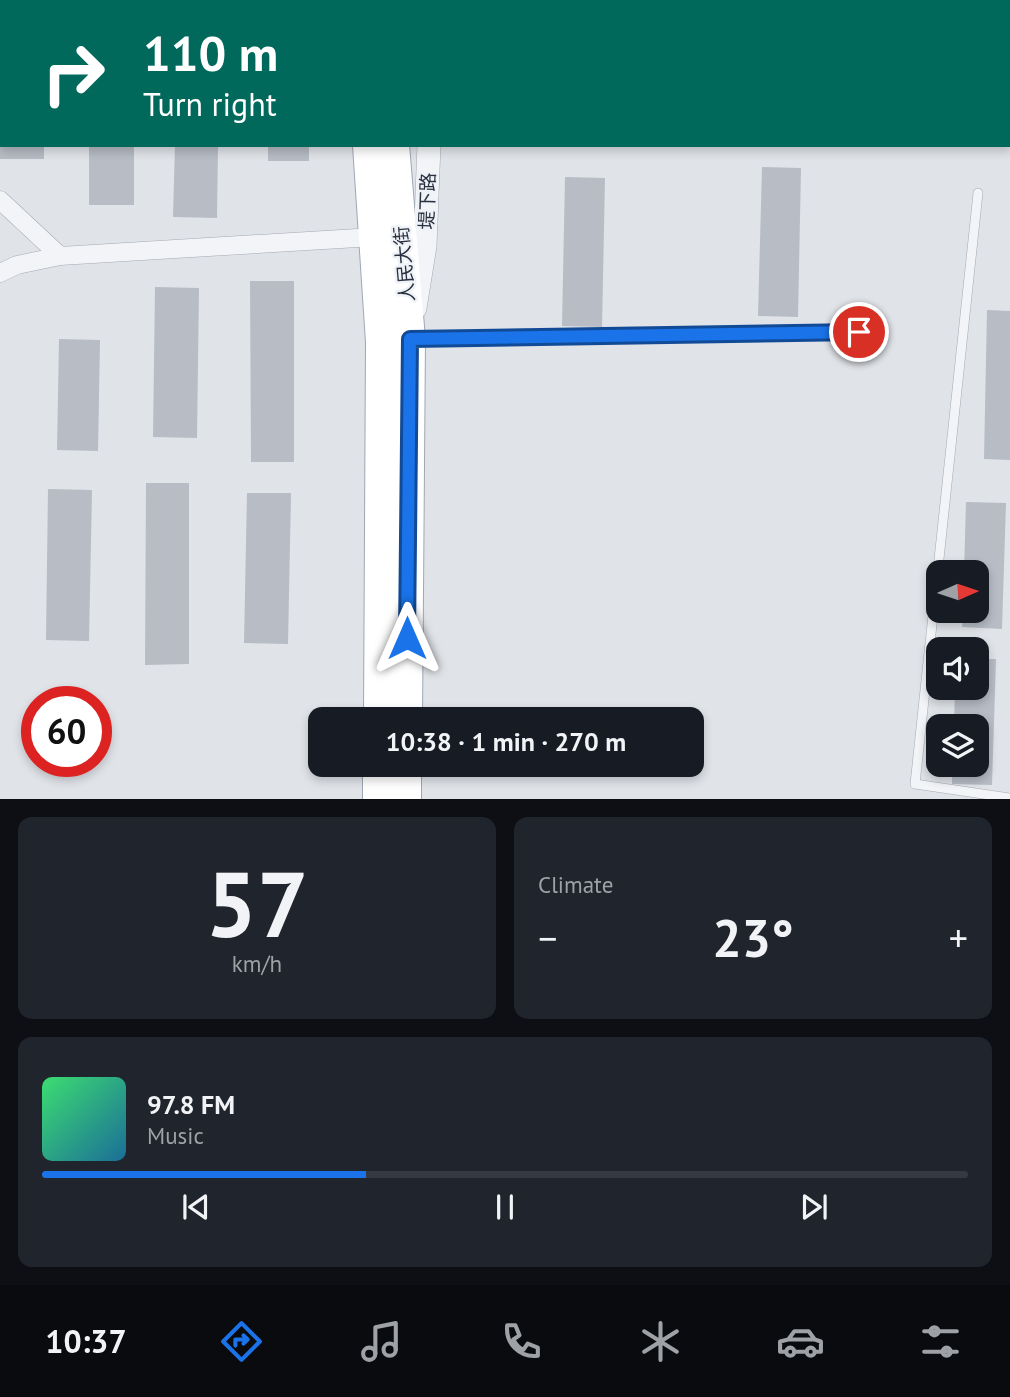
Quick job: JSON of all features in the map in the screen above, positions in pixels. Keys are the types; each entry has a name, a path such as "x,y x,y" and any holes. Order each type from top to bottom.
{"main road":[{"name":"人民大街","path":"368,147 381,342 379,707"},
{"name":"人民大街","path":"394,147 410,339 407,707"},
{"path":"378,777 378,799"},
{"path":"406,777 406,799"}],"street":[{"name":"堤下路","path":"410,339 425,246 429,147"},
{"path":"0,201 60,256"},
{"path":"0,274 16,265 60,256 374,237"}],"lane":[{"path":"978,193 915,784 1010,798"},
{"path":"410,339 859,332"}],"building":[{"path":"0,147 44,147 44,159 0,159"},
{"path":"89,147 134,147 134,205 89,205"},
{"path":"175,147 218,147 217,218 173,217"},
{"path":"268,147 309,147 309,161 268,161"},
{"path":"762,167 801,168 798,317 758,316"},
{"path":"565,177 605,178 602,327 562,326"},
{"path":"250,281 294,281 294,462 251,462"},
{"path":"155,287 199,288 197,438 153,437"},
{"path":"987,310 1010,311 1010,460 984,459"},
{"path":"59,339 100,340 98,451 57,450"},
{"path":"146,483 189,483 189,664 145,665"},
{"path":"48,489 92,490 89,641 46,640"},
{"path":"247,493 291,493 288,644 244,643"},
{"path":"966,502 1006,503 1002,629 962,627 962,623 989,623 989,560 964,560"},
{"path":"989,659 996,659 992,785 952,784 952,777 989,777 989,714 954,714 955,700 989,700"}],"route":[{"path":"407,638 410,339 859,332"}]}
